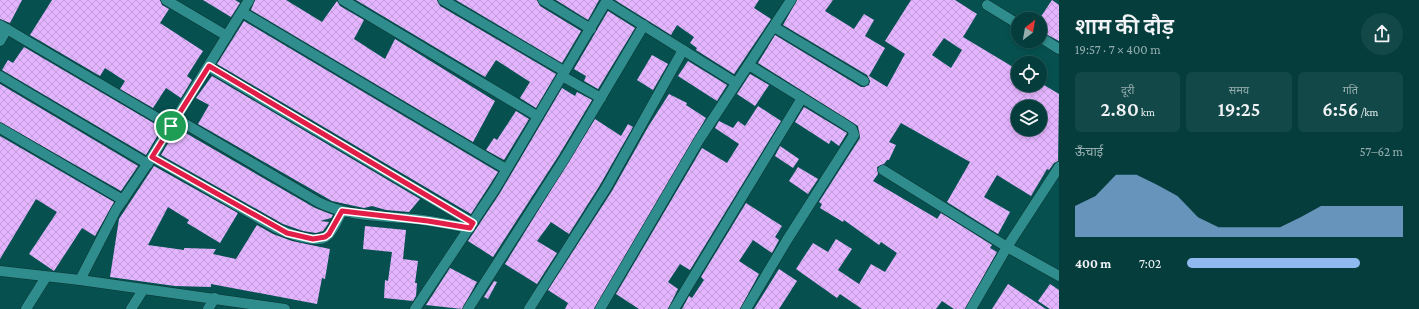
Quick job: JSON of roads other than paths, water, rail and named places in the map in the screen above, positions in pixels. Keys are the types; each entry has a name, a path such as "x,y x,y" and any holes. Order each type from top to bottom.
{"street":[{"path":"166,0 227,36"},
{"path":"80,280 110,221 150,161 249,0"},
{"path":"343,0 537,116"},
{"path":"443,0 601,98"},
{"path":"543,0 590,29"},
{"path":"600,309 684,165 791,0"},
{"path":"415,309 471,226 607,1 736,83"},
{"path":"987,5 1011,20"},
{"path":"242,12 506,169"},
{"path":"468,309 489,274 565,158 644,25"},
{"path":"774,26 864,81"},
{"path":"0,40 3,27 318,202 342,211 471,226"},
{"path":"1047,41 1059,49"},
{"path":"529,309 606,188 683,50"},
{"path":"746,309 787,240 853,139 852,129 749,65"},
{"path":"209,66 471,226"},
{"path":"0,76 150,161 287,233 313,239 325,237 329,234 342,211"},
{"path":"674,309 802,98"},
{"path":"0,128 123,200"},
{"path":"971,309 1007,247 1059,167"},
{"path":"882,170 1007,247 1059,276"},
{"path":"0,271 80,280 285,309"},
{"path":"26,309 46,277"},
{"path":"131,309 143,290"},
{"path":"208,309 215,298"}]}
